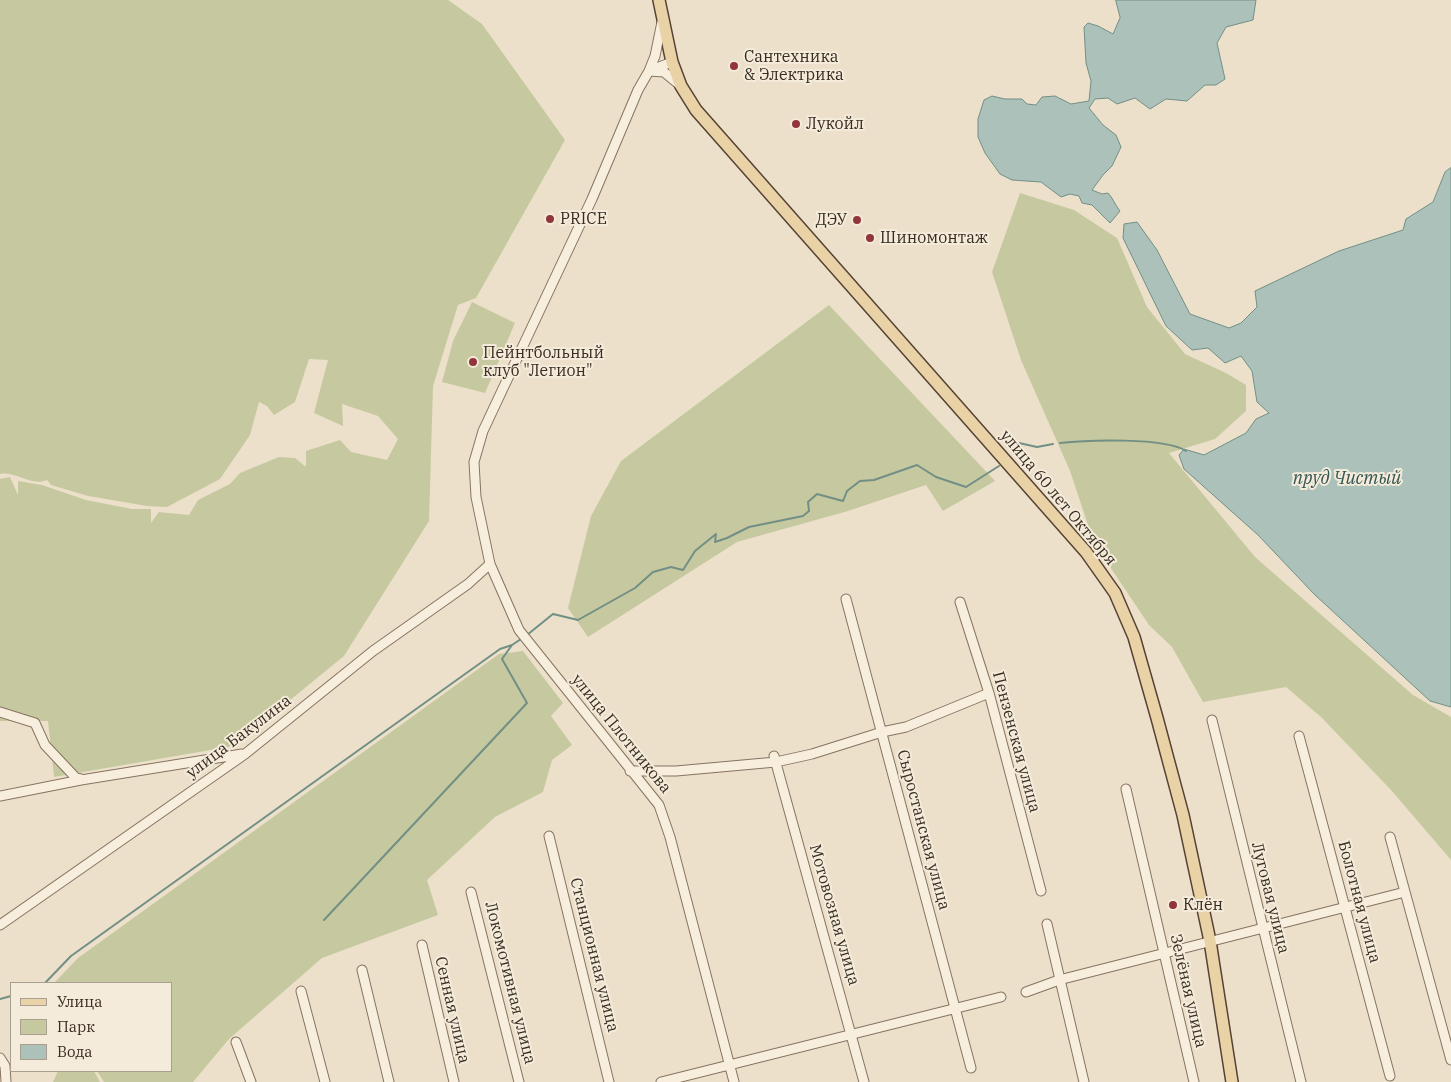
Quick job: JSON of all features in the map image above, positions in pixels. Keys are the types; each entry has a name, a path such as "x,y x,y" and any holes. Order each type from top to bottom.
{"main road":[{"name":"улица 60 лет Октября","path":"659,0 672,62 681,86 696,110 1086,552 1115,593 1134,637 1178,797 1210,941 1232,1082"}],"street":[{"path":"490,564 476,497 474,462 483,431 592,199 638,90 649,71 655,56 662,17"},
{"path":"649,71 672,62"},
{"path":"649,71 664,72 681,86"},
{"name":"улица Бакулина","path":"0,925 245,754 373,651 468,584 490,564"},
{"name":"улица Плотникова","path":"490,564 519,630 659,805 670,837 734,1082"},
{"name":"Сыростанская улица","path":"846,600 971,1068"},
{"name":"Пензенская улица","path":"960,602 989,693 1041,891"},
{"path":"630,770 676,771 812,754 882,732 906,727 989,693"},
{"path":"0,712 36,723 45,745 76,778 81,780"},
{"name":"Луговая улица","path":"1212,720 1300,1082"},
{"name":"Болотная улица","path":"1299,736 1390,1076"},
{"path":"0,796 81,780 245,754"},
{"name":"Мотовозная улица","path":"775,759 864,1082"},
{"name":"Зелёная улица","path":"1126,789 1194,1082"},
{"name":"Станционная улица","path":"549,836 609,1082"},
{"path":"1390,837 1451,1060"},
{"name":"Локомотивная улица","path":"471,892 519,1082"},
{"path":"1026,992 1060,980 1405,892"},
{"path":"1047,924 1084,1082"},
{"name":"Сенная улица","path":"422,945 454,1082"},
{"path":"362,970 389,1082"},
{"path":"301,991 325,1082"},
{"path":"661,1082 1001,997"},
{"path":"236,1042 251,1082"},
{"path":"0,1058 5,1066 6,1082"}],"green space":[{"path":"0,0 448,0 482,24 565,140 476,298 458,305 433,386 429,521 344,656 234,746 54,777 48,721 0,721 0,479 10,477 18,495 18,481 42,485 86,500 132,509 151,509 151,523 159,512 189,515 198,500 230,484 240,473 279,457 295,458 306,467 306,451 340,440 351,452 387,460 398,439 378,416 342,404 343,426 314,413 328,360 309,359 295,402 274,415 267,406 259,402 250,435 220,479 167,507 147,506 88,496 51,485 47,480 35,482 12,475 0,474"},
{"path":"1020,193 1074,210 1117,238 1147,307 1185,354 1226,373 1246,385 1246,411 1215,439 1169,453 1255,557 1413,695 1451,717 1451,860 1391,790 1321,717 1286,687 1203,702 1172,647 1149,625 1094,543 1070,471 1021,360 992,272"},
{"name":"Пейнтбольный клуб \"Легион\"","path":"472,302 515,323 485,393 442,382 453,341"},
{"path":"829,305 995,481 943,511 926,485 848,511 737,542 588,637 568,608 591,516 621,461"},
{"path":"523,651 563,703 551,716 572,745 552,760 543,792 495,817 427,880 438,915 322,958 229,1039 193,1082 104,1082 98,1072 172,1072 172,982 55,982 78,958 499,654"},
{"path":"58,1072 95,1072 100,1082 53,1082"}],"water":[{"path":"1116,0 1256,0 1253,20 1226,27 1217,43 1225,79 1216,85 1205,85 1187,101 1166,99 1150,109 1135,98 1117,104 1108,98 1095,99 1089,108 1103,125 1116,135 1121,147 1112,166 1092,190 1102,194 1108,193 1120,211 1110,223 1092,205 1082,203 1079,196 1070,194 1061,197 1041,182 1012,180 1000,174 985,153 978,137 978,119 984,100 992,96 1005,99 1022,99 1027,104 1036,105 1042,97 1055,96 1071,104 1089,101 1091,81 1086,63 1084,27 1088,23 1113,34 1120,18"},
{"name":"пруд Чистый","path":"1451,168 1451,707 1430,701 1314,594 1258,535 1184,469 1179,455 1184,449 1204,455 1246,433 1256,419 1269,413 1257,402 1252,371 1241,356 1225,363 1208,348 1192,350 1166,326 1123,238 1124,224 1137,222 1157,250 1190,314 1229,328 1241,323 1257,307 1255,291 1339,251 1403,230 1406,219 1433,202 1445,172"}],"waterway":[{"path":"1060,443 1088,441 1161,443 1186,451"},
{"path":"1014,454 1019,443 1037,447 1053,444"},
{"path":"527,635 553,614 578,620 635,588 653,572 671,567 683,570 695,551 716,534 715,542 749,527 803,516 809,511 808,502 817,494 843,501 847,491 860,481 874,480 917,465 936,477 966,487 999,466"},
{"path":"46,982 71,956 500,649 512,645 521,639"},
{"path":"324,920 527,703 502,659 512,645"},
{"path":"0,999 10,996"}],"place":[{"name":"Сантехника & Электрика","path":"734,66"},
{"name":"Лукойл","path":"796,124"},
{"name":"PRICE","path":"550,219"},
{"name":"ДЭУ","path":"857,220"},
{"name":"Шиномонтаж","path":"870,238"},
{"name":"Пейнтбольный клуб \"Легион\"","path":"473,362"},
{"name":"Клён","path":"1173,905"}]}
